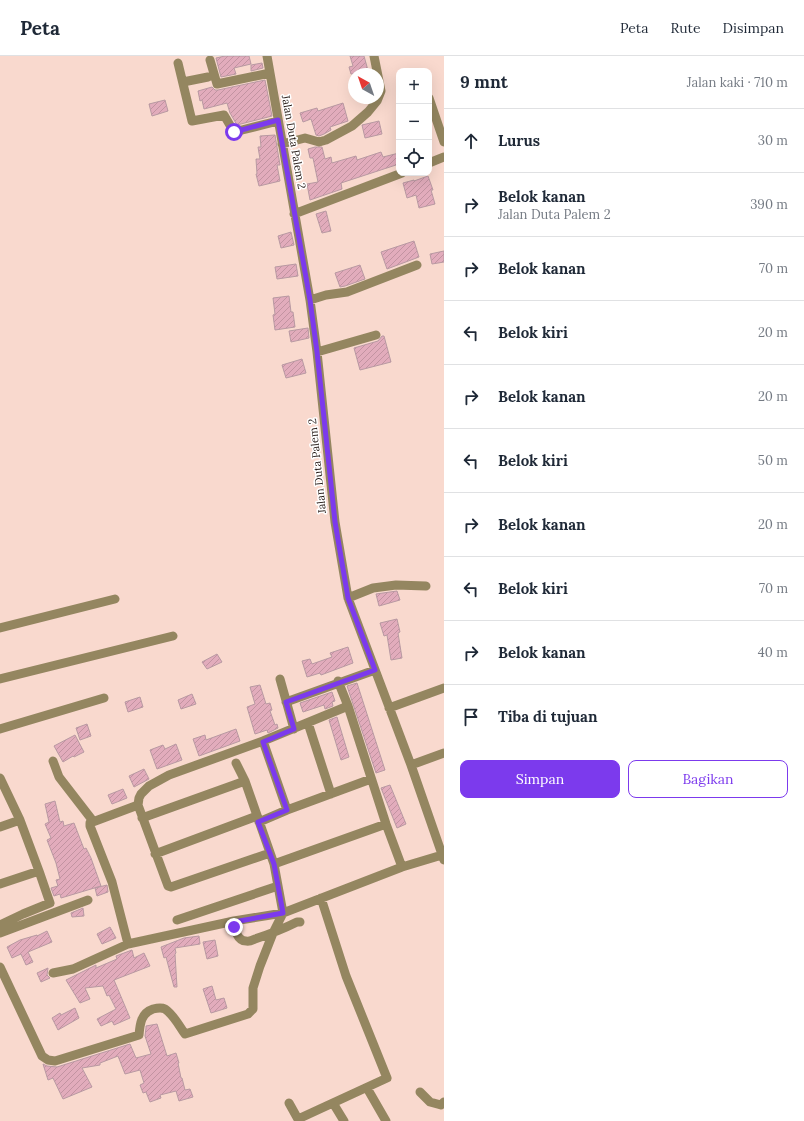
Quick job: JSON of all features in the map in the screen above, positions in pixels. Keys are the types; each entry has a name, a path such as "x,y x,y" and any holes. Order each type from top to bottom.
{"street":[{"name":"Jalan Duta Palem 2","path":"267,56 310,300 335,522 348,598 411,765 443,858"},
{"path":"282,144 305,138 319,142 326,140 360,120 377,101 381,91 374,56"},
{"path":"210,60 217,84 270,73"},
{"path":"178,63 192,121 224,115 234,132 278,120"},
{"path":"183,82 208,77"},
{"path":"431,104 444,142"},
{"path":"432,162 444,157"},
{"path":"294,214 396,175"},
{"path":"310,300 326,295 347,292 417,265"},
{"path":"317,352 376,336"},
{"path":"348,598 373,588 396,585 426,586"},
{"path":"0,628 115,599"},
{"path":"0,680 173,636"},
{"path":"286,702 338,682 375,670"},
{"path":"280,679 294,729"},
{"path":"338,682 348,706 386,824 402,867"},
{"path":"389,708 444,688"},
{"path":"0,729 104,698"},
{"path":"270,852 171,887 168,886 142,818 138,805 139,798 149,786 169,775 263,742 348,706"},
{"path":"308,723 331,794"},
{"path":"263,742 287,810"},
{"path":"411,765 444,752"},
{"path":"53,761 59,777 93,821"},
{"path":"0,967 42,1056 48,1060 55,1061 139,1035 143,1017 150,1010 157,1008 167,1010 185,1034 248,1014 253,1009 253,988 273,933 283,913 274,864 245,781 236,763"},
{"path":"0,778 20,820 50,903 0,925"},
{"path":"155,854 287,810 371,779"},
{"path":"142,818 245,781"},
{"path":"128,944 112,882 90,823 138,805"},
{"path":"0,827 20,820"},
{"path":"274,864 386,824"},
{"path":"53,973 73,969 128,944 283,913 402,867 443,858"},
{"path":"0,884 39,871"},
{"path":"177,920 278,886"},
{"path":"289,1102 299,1120 387,1078 346,976 321,898"},
{"path":"0,933 88,900"},
{"path":"234,922 236,932 244,941 273,933 300,922"},
{"path":"367,1088 386,1121"},
{"path":"420,1092 430,1102 441,1104 444,1102"},
{"path":"333,1103 344,1121"}],"building":[{"path":"225,56 249,56 251,64 234,68 236,74 221,77 216,58"},
{"path":"350,56 364,56 367,68 349,68 353,66"},
{"path":"262,63 263,68 251,71 251,65"},
{"path":"265,80 272,116 237,125 230,113 227,103 204,109 202,100 200,101 198,91 212,87 215,90 218,90"},
{"path":"165,100 168,111 152,116 149,104"},
{"path":"343,103 348,121 330,127 331,130 324,134 319,136 316,135 311,119 303,122 300,113 317,108 318,111"},
{"path":"379,121 382,134 365,138 362,125"},
{"path":"275,135 280,165 277,165 280,181 259,186 256,174 256,159 260,159 258,147 261,147 260,136"},
{"path":"322,147 325,159 331,157 332,163 356,156 357,160 381,152 383,157 396,154 396,165 341,183 342,189 310,200 307,184 318,182 313,158 310,158 308,149"},
{"path":"428,176 433,190 431,190 435,204 419,208 416,195 407,198 403,183"},
{"path":"326,211 331,231 322,233 316,214"},
{"path":"291,232 294,245 281,248 278,236"},
{"path":"414,241 419,257 387,269 381,252"},
{"path":"444,251 444,262 432,264 430,254"},
{"path":"296,264 298,276 277,279 275,267"},
{"path":"360,265 365,279 340,287 335,273"},
{"path":"289,296 295,327 275,330 273,298"},
{"path":"308,328 309,338 291,342 289,331"},
{"path":"382,336 384,336 391,362 360,370 354,348 378,341"},
{"path":"302,359 306,373 286,378 282,365"},
{"path":"397,591 400,600 379,606 376,594"},
{"path":"397,619 400,632 398,633 402,658 391,660 387,635 384,636 380,623"},
{"path":"348,647 353,663 321,675 320,673 307,677 302,661 310,659 312,664 332,657 330,653"},
{"path":"217,654 222,662 207,669 202,662"},
{"path":"357,683 385,770 376,773 347,686"},
{"path":"260,685 266,704 270,703 272,710 270,711 275,725 277,724 278,728 268,733 267,730 255,734 247,707 255,704 250,687"},
{"path":"332,692 335,701 332,702 333,706 325,709 324,705 303,712 300,703"},
{"path":"192,694 196,704 181,709 178,700"},
{"path":"140,697 143,707 128,712 125,702"},
{"path":"337,717 349,757 341,760 329,720"},
{"path":"87,724 91,736 80,740 76,728"},
{"path":"236,729 240,741 199,756 193,739 205,735 206,740"},
{"path":"75,735 84,752 63,762 54,746"},
{"path":"176,744 182,760 157,769 150,750 163,745 165,749"},
{"path":"144,769 149,779 134,787 129,776"},
{"path":"390,785 406,824 397,828 381,788"},
{"path":"123,789 127,798 112,804 108,795"},
{"path":"55,801 60,822 63,821 64,826 74,823 84,849 86,848 91,858 101,886 61,898 60,894 54,896 51,888 58,886 56,880 60,879 56,863 47,840 51,838 45,824 49,822 45,804"},
{"path":"107,885 108,892 97,896 95,888"},
{"path":"83,908 84,916 72,917 71,913"},
{"path":"110,927 116,938 102,944 97,934"},
{"path":"47,931 52,942 28,952 33,962 26,965 21,954 12,958 7,947 20,940 37,936"},
{"path":"199,936 200,944 175,948 177,987 174,987 166,957 164,958 161,947 184,938"},
{"path":"215,940 218,956 207,959 203,942"},
{"path":"132,950 134,958 144,953 150,966 114,980 130,1018 114,1025 112,1021 101,1026 97,1019 116,1009 109,995 107,996 103,986 85,988 90,999 80,1003 66,980 96,965 96,968 117,959 116,956"},
{"path":"48,968 47,975 50,978 41,982 37,973"},
{"path":"212,986 216,1000 224,998 227,1008 211,1013 203,989"},
{"path":"75,1008 79,1018 58,1030 52,1018 60,1013 61,1015"},
{"path":"157,1024 167,1056 176,1053 185,1090 190,1089 193,1097 179,1101 176,1091 160,1095 161,1098 150,1102 146,1092 143,1093 140,1085 144,1083 140,1070 125,1074 118,1056 100,1063 100,1065 82,1068 92,1087 63,1099 53,1078 48,1080 43,1064 57,1067 130,1044 136,1058 151,1054 145,1036 146,1026"}],"route":[{"path":"234,132 278,120 310,300 335,522 348,598 375,670 286,702 294,729 263,742 287,810 258,822 274,864 283,913 234,922 234,927"}]}
